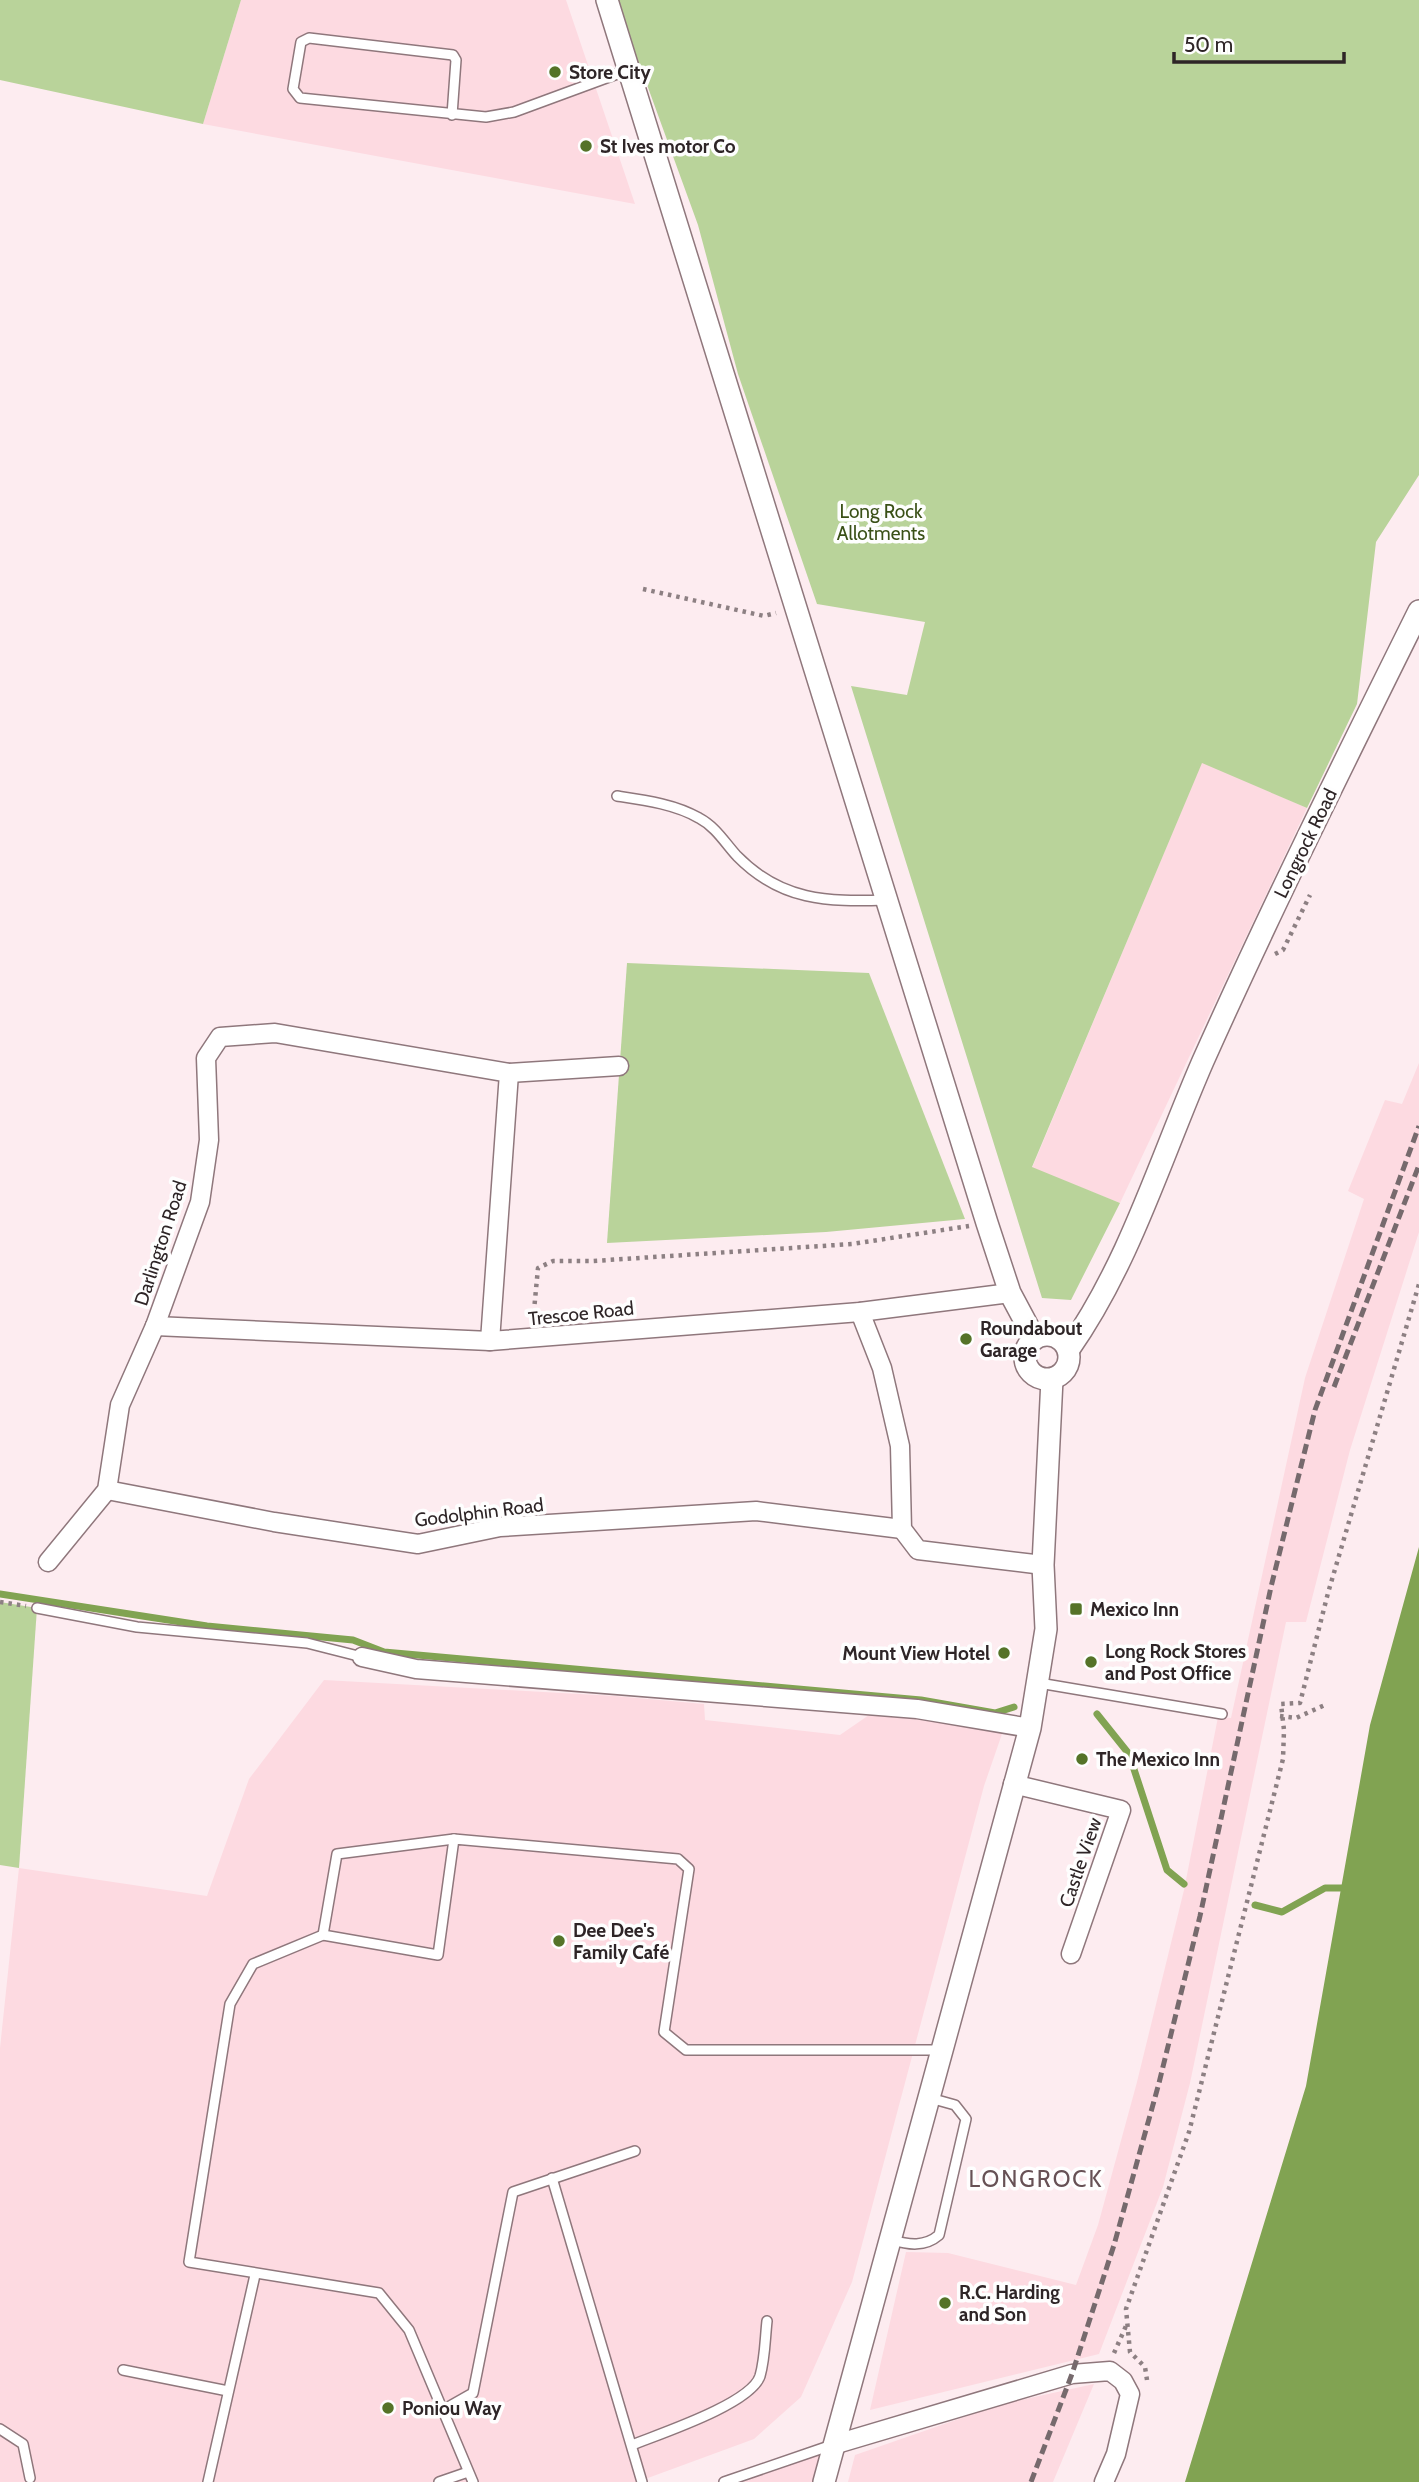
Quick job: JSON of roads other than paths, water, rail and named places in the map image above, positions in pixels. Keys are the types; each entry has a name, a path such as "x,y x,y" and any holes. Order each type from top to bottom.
{"street":[{"path":"607,0 794,609 987,1223 1010,1293 1034,1338"},
{"name":"Longrock Road","path":"1069,1349 1086,1325 1135,1228 1196,1077 1264,926 1419,611"},
{"name":"Darlington Road","path":"107,1490 120,1405 155,1326 200,1202 209,1140 206,1058 220,1037 275,1033 509,1073 619,1066"},
{"path":"490,1341 509,1073"},
{"name":"Trescoe Road","path":"155,1326 490,1341 533,1340 639,1327 860,1312 1010,1293"},
{"path":"860,1312 882,1368 900,1446 902,1530 918,1550 1043,1565"},
{"path":"1041,1335 1056,1336 1069,1349 1069,1364 1065,1371 1052,1379 1037,1377 1026,1365 1026,1350 1034,1338 1041,1335"},
{"path":"824,2482 1030,1728 1046,1629 1043,1565 1052,1379"},
{"path":"48,1562 107,1490"},
{"name":"Godolphin Road","path":"107,1490 274,1522 418,1544 500,1527 756,1511 902,1530"},
{"path":"362,1657 416,1669 917,1709 1030,1728"},
{"name":"Castle View","path":"1013,1784 1121,1810 1071,1954"},
{"path":"833,2445 1072,2374 1110,2371 1123,2381 1130,2394 1116,2454 1104,2482"}],"lane":[{"path":"452,115 456,60 453,55 309,38 300,42 293,89 300,98 452,115 486,117 514,112 628,70"},
{"path":"617,796 650,801 699,818 714,829 753,870 794,892 834,902 886,900"},
{"path":"37,1608 137,1627 307,1643 362,1657"},
{"path":"1039,1683 1222,1714"},
{"path":"454,1839 438,1955 323,1935 253,1964 230,2004 189,2262 254,2275 379,2293 409,2330 473,2482"},
{"path":"323,1935 337,1854 454,1839 678,1859 689,1869 664,2032 686,2050 942,2050"},
{"path":"890,2239 905,2244 930,2243 939,2235 966,2119 955,2105 929,2098"},
{"path":"443,2410 473,2393 513,2192 635,2151"},
{"path":"552,2178 642,2482"},
{"path":"208,2482 254,2275"},
{"path":"632,2445 704,2417 741,2397 760,2378 767,2322"},
{"path":"122,2370 228,2391"},
{"path":"0,2429 23,2444 30,2478"},
{"path":"724,2482 833,2445"},
{"path":"439,2482 468,2472"}],"waterway":[{"path":"0,1594 207,1626 353,1640 384,1652 921,1700 995,1713 1014,1707"},
{"path":"1097,1714 1129,1754 1167,1870 1184,1884"},
{"path":"1255,1905 1282,1912 1325,1888 1342,1888"}],"railway":[{"path":"1031,2482 1072,2374 1114,2245 1159,2083 1200,1916 1271,1587 1315,1410 1419,1126"},
{"path":"1334,1387 1419,1165"}],"place":[{"name":"Store City","path":"555,72"},
{"name":"St Ives motor Co","path":"586,146"},
{"name":"Roundabout Garage","path":"966,1339"},
{"name":"Mexico Inn","path":"1076,1609"},
{"name":"Mount View Hotel","path":"1004,1653"},
{"name":"Long Rock Stores and Post Office","path":"1091,1662"},
{"name":"The Mexico Inn","path":"1082,1759"},
{"name":"Dee Dee's Family Café","path":"559,1941"},
{"name":"R.C. Harding and Son","path":"945,2303"},
{"name":"Poniou Way","path":"388,2408"}],"district":[{"name":"LONGROCK","path":"1036,2179"}],"park label":[{"name":"Long Rock Allotments","path":"881,522"}]}
